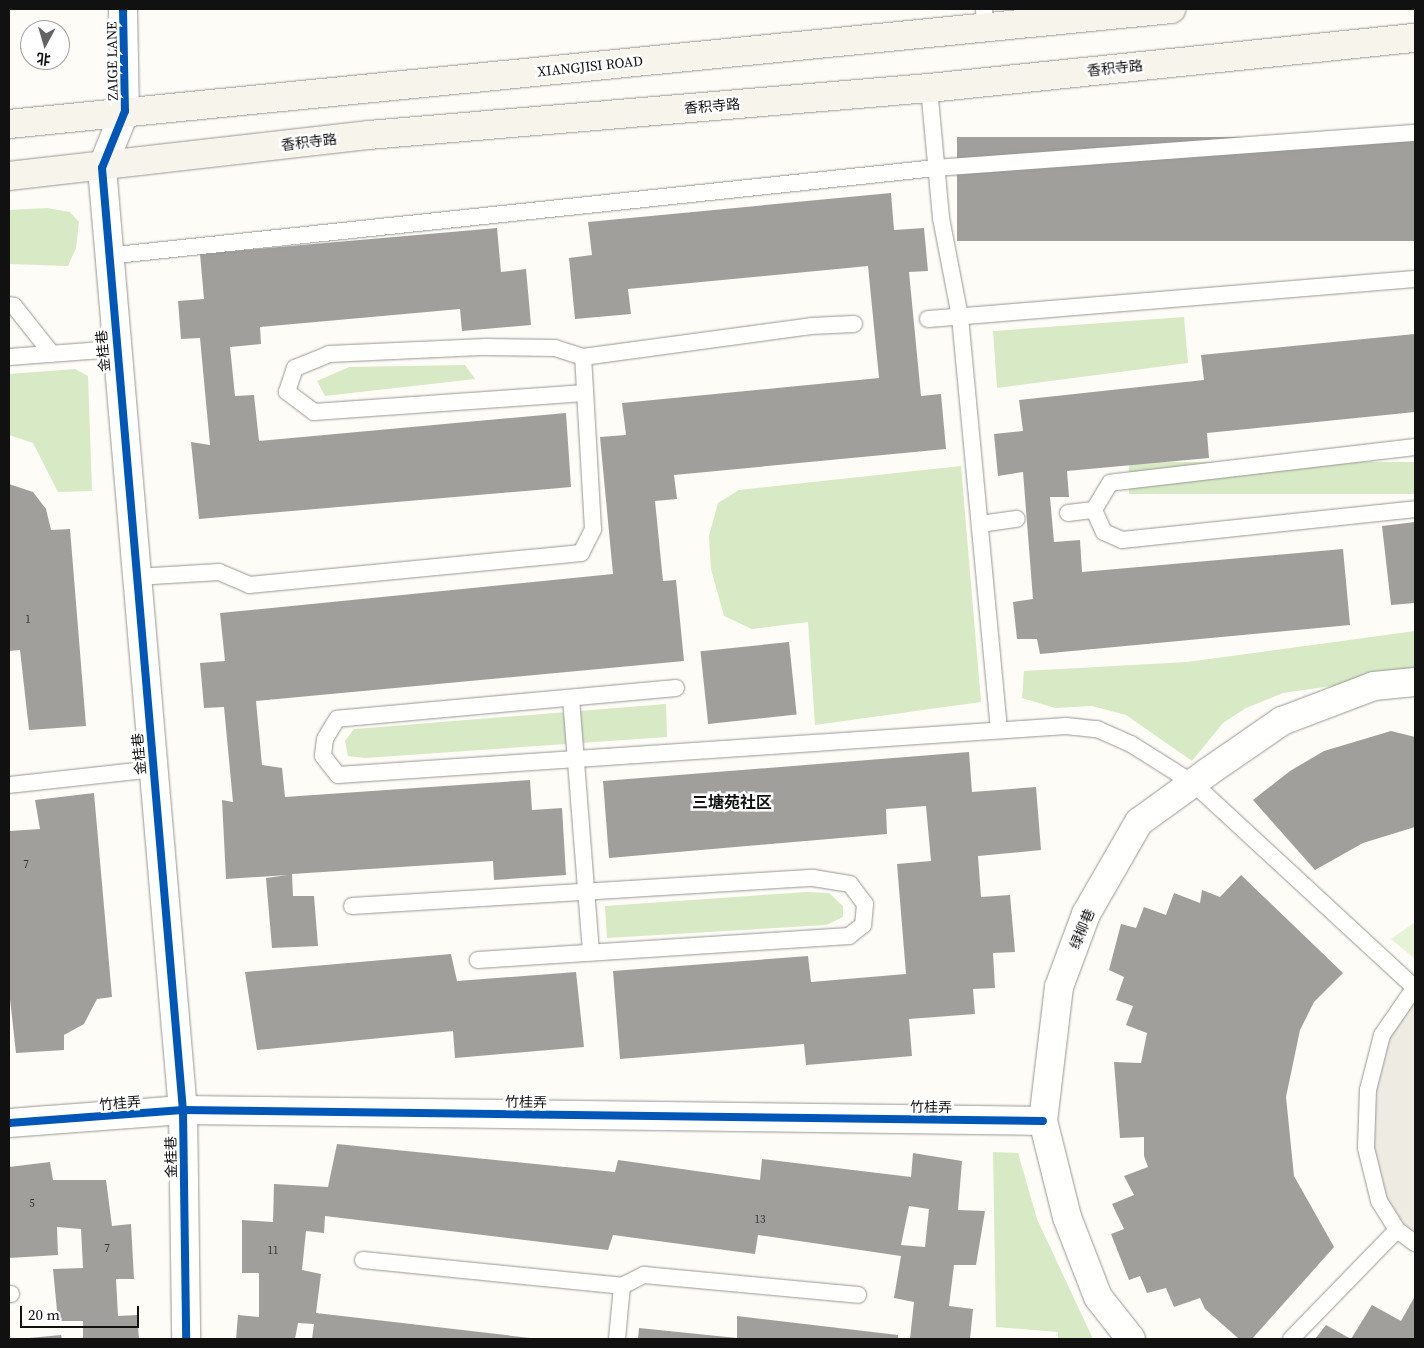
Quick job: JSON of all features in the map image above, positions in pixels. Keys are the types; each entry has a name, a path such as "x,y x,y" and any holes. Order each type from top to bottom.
{"main road":[{"name":"XIANGJISI ROAD","path":"9,124 984,18 1171,9"},
{"name":"香积寺路","path":"9,176 102,168 369,135 929,88 1415,38"}],"street":[{"name":"ZAIGE LANE","path":"102,168 125,111 123,9"},
{"name":"金桂巷","path":"102,168 107,256 183,1110 186,1339"},
{"name":"绿柳巷","path":"1131,1339 1098,1298 1067,1216 1043,1120 1059,987 1086,914 1139,822 1193,783 1282,721 1374,686 1415,682"},
{"name":"竹桂弄","path":"9,1123 183,1110 1043,1120"}],"lane":[{"path":"929,88 941,218 960,317 999,730"},
{"path":"107,256 936,168 1415,133"},
{"path":"928,319 1415,279"},
{"path":"9,304 14,306 52,354"},
{"path":"585,393 314,412 287,392 295,368 330,354 486,347 555,348 583,357 811,326 854,324"},
{"path":"9,357 116,350"},
{"path":"136,577 219,572 249,585 580,553 593,529 583,357"},
{"path":"1094,510 1110,483 1415,447"},
{"path":"1094,510 1104,532 1122,540 1415,509"},
{"path":"1068,513 1094,510"},
{"path":"980,524 1017,519"},
{"path":"676,688 337,719 325,739 323,756 338,774 1066,726 1097,729 1131,744 1193,783 1415,988 1382,1035 1368,1090 1366,1148 1379,1201 1397,1230 1415,1243"},
{"path":"571,698 590,952"},
{"path":"9,785 153,770"},
{"path":"352,906 813,878 850,884 865,904 863,925 849,936 478,960"},
{"path":"1290,1339 1397,1230"},
{"path":"363,1260 622,1286 644,1275 858,1295"},
{"path":"617,1339 622,1286"}],"green space":[{"path":"47,208 70,212 79,222 76,248 68,266 9,264 9,210"},
{"path":"1184,317 1188,363 997,388 993,331"},
{"path":"465,365 475,379 325,396 317,381 349,367"},
{"path":"75,369 88,376 92,491 58,492 33,443 9,435 9,374"},
{"path":"1129,462 1415,462 1415,494 1129,494"},
{"path":"961,466 981,702 815,725 808,622 752,629 724,616 711,569 709,536 718,503 739,490"},
{"path":"1415,631 1415,674 1283,693 1246,708 1223,723 1192,761 1126,715 1092,706 1055,708 1022,698 1024,671 1187,662"},
{"path":"666,704 667,737 365,758 348,756 345,741 354,729"},
{"path":"807,892 829,893 843,906 843,917 826,925 607,938 605,906"},
{"path":"1415,922 1415,959 1391,939"},
{"path":"993,1152 1018,1153 1037,1219 1093,1339 1058,1339 1058,1332 996,1327"}],"shaded area":[{"path":"1415,987 1415,1243 1379,1201 1368,1090 1382,1035"}],"building":[{"path":"957,137 1415,137 1415,241 957,241"},
{"path":"891,193 894,230 924,228 928,271 909,272 921,396 941,394 946,449 674,475 677,499 655,501 663,581 676,580 684,661 256,701 262,765 282,768 285,797 530,780 532,810 562,808 566,875 494,880 493,861 292,874 293,896 314,896 318,946 272,948 266,878 288,875 226,879 222,800 233,802 224,707 204,708 200,663 225,661 220,613 613,574 600,437 626,435 622,403 879,378 868,266 628,289 631,314 575,319 569,258 592,255 588,222"},
{"path":"497,228 501,272 526,269 531,325 462,331 460,309 260,327 261,344 230,347 235,396 254,395 259,441 566,413 571,487 199,519 191,442 210,445 200,338 181,339 178,301 204,299 200,254"},
{"path":"1415,334 1415,412 1207,433 1209,458 1067,471 1069,497 1050,497 1054,542 1080,540 1082,572 1343,549 1350,625 1040,654 1037,639 1017,639 1013,602 1033,599 1023,472 998,476 994,434 1023,431 1019,400 1204,380 1201,355"},
{"path":"9,484 33,492 46,509 51,530 70,529 86,726 29,730 20,650 9,651"},
{"path":"1415,522 1415,603 1391,605 1382,526"},
{"path":"789,642 797,715 708,724 700,651"},
{"path":"1391,731 1415,737 1415,827 1363,843 1315,870 1253,800 1290,771 1324,751"},
{"path":"969,752 972,792 1036,787 1041,850 978,856 981,897 1010,895 1015,952 993,953 995,988 973,989 975,1014 909,1019 912,1056 806,1065 804,1044 620,1059 613,971 808,956 811,982 906,974 897,864 931,861 926,806 886,809 887,834 609,858 603,781"},
{"path":"94,793 112,997 97,999 84,1024 64,1035 64,1050 16,1053 9,990 9,831 40,829 35,800"},
{"path":"1241,875 1343,973 1314,1002 1300,1030 1286,1097 1294,1176 1334,1247 1252,1339 1239,1339 1205,1309 1200,1298 1174,1307 1166,1288 1147,1293 1140,1276 1129,1280 1111,1234 1124,1229 1112,1204 1134,1195 1124,1176 1148,1167 1144,1156 1144,1137 1120,1138 1114,1062 1141,1063 1147,1033 1126,1025 1133,1006 1116,1000 1124,977 1109,970 1121,924 1136,928 1144,907 1166,915 1174,893 1200,903 1202,890 1220,897"},
{"path":"451,954 457,981 576,972 584,1047 455,1058 453,1031 257,1050 245,972"},
{"path":"337,1144 615,1172 618,1160 760,1180 762,1159 911,1177 913,1153 962,1161 958,1210 985,1211 976,1265 954,1265 949,1306 973,1309 970,1339 910,1339 914,1302 894,1298 901,1256 758,1235 755,1254 613,1235 608,1250 325,1216 324,1233 306,1231 302,1270 321,1274 316,1313 539,1339 312,1339 314,1324 298,1323 295,1339 236,1339 238,1315 259,1317 259,1273 242,1273 242,1220 273,1222 274,1184 328,1187","holes":["909,1206 929,1209 925,1247 901,1245"]},
{"path":"50,1162 53,1180 106,1180 112,1226 131,1224 134,1279 116,1279 118,1316 137,1315 139,1339 83,1339 83,1321 58,1321 53,1269 83,1268 81,1229 57,1227 58,1255 9,1258 9,1167"},
{"path":"1415,1296 1415,1339 1351,1339 1372,1305 1401,1321"},
{"path":"737,1316 898,1335 898,1339 737,1339"},
{"path":"1326,1325 1351,1339 1315,1339"},
{"path":"639,1328 737,1338 737,1339 638,1339"},
{"path":"61,1335 62,1339 29,1339 29,1338"}],"cycle path":[{"path":"123,9 125,111 102,168 183,1110 186,1339"},
{"path":"9,1123 183,1110 1043,1121"}],"district":[{"name":"三塘苑社区","path":"732,802"}]}
